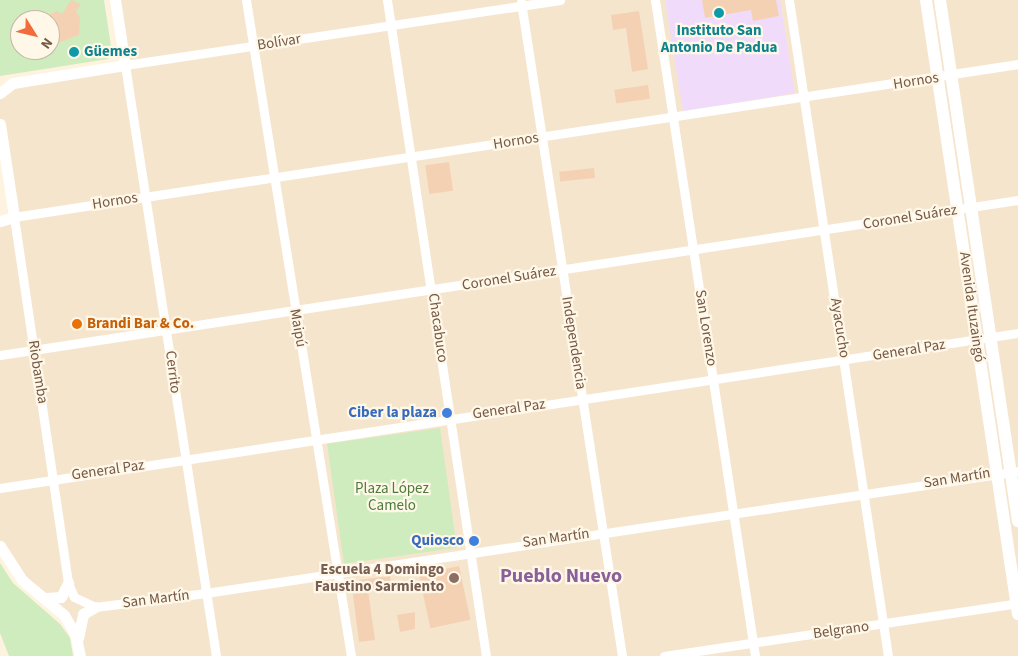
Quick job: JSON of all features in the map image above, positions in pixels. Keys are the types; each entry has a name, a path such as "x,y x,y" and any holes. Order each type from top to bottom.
{"main road":[{"name":"Avenida Ituzaingó","path":"926,0 959,210 995,471 1018,607"},
{"name":"Avenida Ituzaingó","path":"940,0 1014,471 1018,520"}],"street":[{"name":"Cerrito","path":"115,0 167,330 184,460 216,656"},
{"name":"Maipú","path":"246,0 252,46 276,177 294,311 318,440 350,656"},
{"name":"Chacabuco","path":"387,0 433,290 468,551 486,656"},
{"name":"Bolívar","path":"0,93 13,83 391,26 521,3 560,0"},
{"name":"San Lorenzo","path":"656,0 672,118 715,380 755,656"},
{"name":"Ayacucho","path":"790,0 802,98 845,359 888,656"},
{"name":"Independencia","path":"521,3 622,656"},
{"name":"Hornos","path":"14,217 952,76 1018,64"},
{"name":"Riobamba","path":"0,124 54,478 68,583"},
{"name":"Coronel Suárez","path":"0,355 1018,200"},
{"path":"0,221 14,217"},
{"name":"General Paz","path":"0,488 54,478 318,440 451,417 715,380 1018,333"},
{"name":"San Martín","path":"94,606 206,593 337,571 995,471 1014,471"},
{"path":"0,546 22,580 46,598 64,615 78,642"},
{"path":"46,598 61,597 68,583"},
{"path":"68,583 74,597 94,606 83,614 78,642 80,656"},
{"name":"Belgrano","path":"664,656 883,624 1018,607"}],"shaded area":[{"path":"115,0 1018,0 1018,656 80,656 75,633 35,591 0,546 0,221 13,217 0,124 0,93 4,88 125,65"},
{"path":"665,0 780,0 795,93 683,112"}],"green space":[{"path":"0,0 104,0 112,53 108,59 0,76"},
{"name":"Plaza López Camelo","path":"440,428 457,548 344,564 327,444"},
{"path":"0,563 13,583 60,624 70,638 73,656 9,656 0,633"}],"building":[{"path":"71,0 81,4 76,11 80,18 79,35 61,42 60,13 62,14"},
{"name":"Instituto San Antonio De Padua","path":"702,0 776,0 779,16 753,21 751,10 705,18"},
{"path":"639,11 648,69 632,72 626,28 613,30 611,15"},
{"path":"648,85 650,99 616,104 614,90"},
{"path":"449,162 453,191 429,194 425,165"},
{"path":"594,168 595,178 560,182 559,172"},
{"path":"459,566 470,620 430,628 419,575"},
{"path":"390,576 392,586 368,590 375,640 359,642 352,587 360,586 359,580"},
{"path":"415,612 415,629 400,632 397,615"}],"place":[{"name":"Instituto San Antonio De Padua","path":"719,13"},
{"name":"Güemes","path":"74,52"},
{"name":"Brandi Bar & Co.","path":"77,324"},
{"name":"Ciber la plaza","path":"447,413"},
{"name":"Quiosco","path":"474,541"},
{"name":"Escuela 4 Domingo Faustino Sarmiento","path":"454,578"}],"district":[{"name":"Pueblo Nuevo","path":"561,576"}]}
